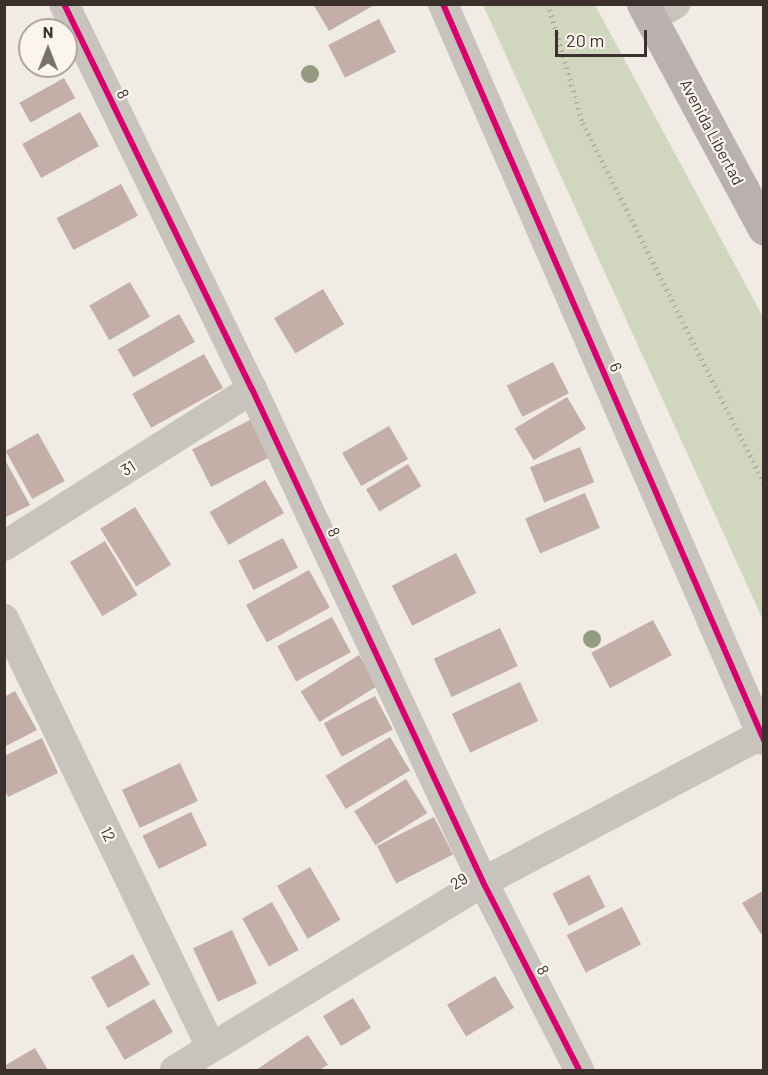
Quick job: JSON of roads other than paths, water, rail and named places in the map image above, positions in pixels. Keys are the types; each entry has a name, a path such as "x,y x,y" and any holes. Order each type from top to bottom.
{"main road":[{"name":"Avenida Libertad","path":"656,9 764,229"}],"street":[{"name":"8","path":"64,4 252,389 483,882 579,1071"},
{"name":"6","path":"443,4 762,735"},
{"name":"31","path":"4,546 252,389"},
{"name":"12","path":"4,619 198,1061"},
{"name":"29","path":"198,1061 483,882 762,735"}],"railway":[{"path":"548,4 583,123 764,483"}]}
